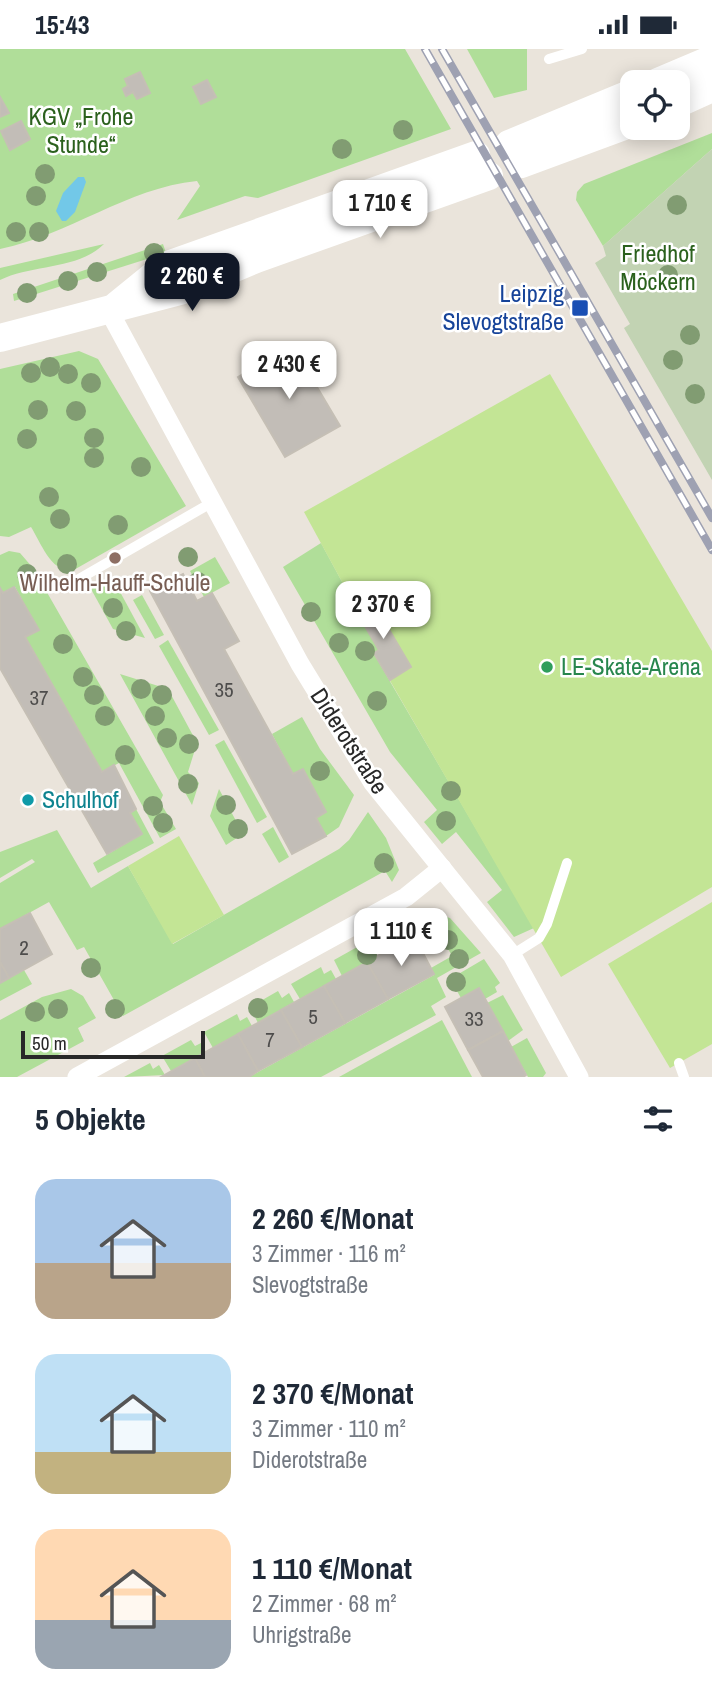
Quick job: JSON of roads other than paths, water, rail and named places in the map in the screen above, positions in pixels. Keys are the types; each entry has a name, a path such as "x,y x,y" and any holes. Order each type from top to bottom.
{"main road":[{"path":"686,70 712,59"},
{"path":"690,98 712,88"},
{"path":"620,99 515,154 620,126"},
{"path":"0,338 180,291 482,166"}],"street":[{"name":"Diderotstraße","path":"109,311 300,664 373,783 512,955 579,1077"},
{"path":"77,1077 406,897 442,868"}],"lane":[{"path":"549,59 582,49"},
{"path":"65,587 211,503"},
{"path":"512,955 539,938 547,923 567,863"},
{"path":"679,1063 684,1077"}],"water":[{"path":"78,177 84,177 86,182 75,212 66,221 62,221 56,211 63,193"}],"railway":[{"path":"425,49 712,550"},
{"path":"442,49 712,518"}],"place":[{"name":"Leipzig Slevogtstraße","path":"580,308"},
{"name":"Wilhelm-Hauff-Schule","path":"115,558"},
{"name":"LE-Skate-Arena","path":"547,667"},
{"name":"Schulhof","path":"28,800"}],"park label":[{"name":"KGV „Frohe Stunde“","path":"81,131"},
{"name":"Friedhof Möckern","path":"658,268"}]}
